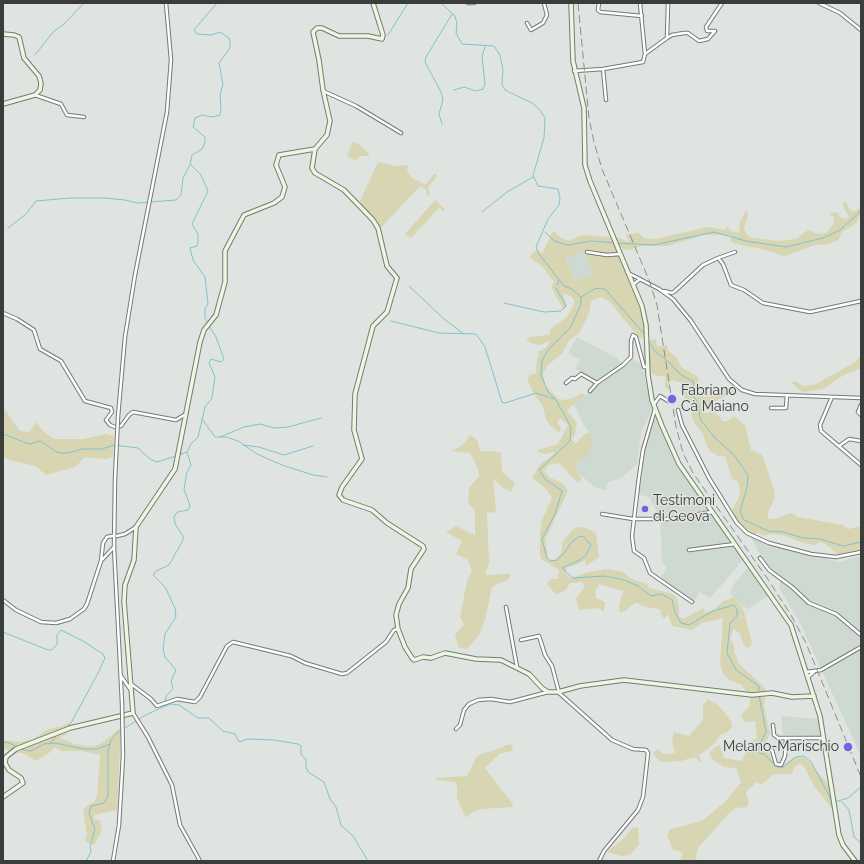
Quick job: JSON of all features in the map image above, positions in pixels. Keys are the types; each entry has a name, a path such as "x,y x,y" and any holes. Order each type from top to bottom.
{"street":[{"path":"113,861 119,825 123,756 121,676 114,547 118,417 125,337 164,131 170,81 169,24 166,3"},
{"path":"373,3 383,35 382,40 368,36 339,36 322,28 317,28 312,32 319,60 330,127 326,136 316,149 312,168 315,173 344,190 374,220 378,228 387,266 397,278 387,312 373,326 355,394 354,430 362,459 339,493 343,500 372,510 387,523 423,546 424,549 411,569 408,588 396,612 398,629 408,653 414,660 423,656 430,658 449,653 476,659 501,660 529,674 542,688 548,692"},
{"path":"468,3 474,3"},
{"path":"527,23 531,30 543,23 547,15 544,3"},
{"path":"571,3 574,71 584,108 584,159 587,174 632,278 642,306 646,325 647,367 655,407 679,464 776,601 791,625 814,696 841,840 855,861"},
{"path":"599,3 598,10 600,12 642,16"},
{"path":"574,71 603,69 641,63 645,58 645,54 640,3"},
{"path":"666,38 668,3"},
{"path":"645,54 672,35 688,33 700,41 705,40 714,34 714,30 708,31 706,29 722,3"},
{"path":"819,3 840,13 861,30"},
{"path":"3,34 19,37 24,58 39,76 41,83 40,90 35,95 3,104"},
{"path":"603,69 606,100"},
{"path":"323,90 356,106 401,133"},
{"path":"35,95 61,104 67,115 84,117"},
{"path":"117,536 125,534 136,527 173,474 178,461 200,342 204,330 214,318 225,282 224,255 226,246 244,215 274,203 284,193 285,183 276,165 278,157 281,154 316,149"},
{"path":"587,252 607,255 621,254"},
{"path":"662,290 672,292 675,291 703,265 735,252"},
{"path":"718,258 723,264 731,285 744,290 757,301 763,303 810,312 861,301"},
{"path":"630,274 662,290 673,299 682,309 729,379 746,391 755,394 861,398"},
{"path":"632,278 641,279"},
{"path":"634,284 641,279"},
{"path":"3,313 17,319 34,330 40,349 61,361 80,395 85,401 111,408 112,412 106,420 110,425 115,427 121,426 133,412 176,420 187,414"},
{"path":"590,391 597,383 623,365 631,356 630,342 634,335 642,355 644,367 647,367"},
{"path":"566,383 572,378 575,379 580,374 597,383"},
{"path":"771,408 786,408 787,395"},
{"path":"668,401 660,396 655,407 643,450 632,536 634,551 644,558 650,573 692,602"},
{"path":"832,397 820,428 823,434 861,465"},
{"path":"861,405 858,413 861,415"},
{"path":"678,410 682,425 709,478 737,523 747,534 769,543 811,554 836,557 861,552"},
{"path":"839,446 849,439 861,441"},
{"path":"602,514 634,519 668,518 713,512"},
{"path":"136,527 134,560 125,585 124,596 133,713 148,736 172,785 180,825 200,861"},
{"path":"3,600 16,610 41,622 56,623 70,619 84,610 101,561 103,542 107,537 112,536"},
{"path":"689,550 735,544"},
{"path":"101,561 114,547"},
{"path":"760,558 768,570 792,587 809,603 836,614 861,635"},
{"path":"506,607 517,667"},
{"path":"130,684 151,699 156,705 177,700 192,703 198,700 228,646 234,642 291,656 305,663 344,674 352,670 386,642 394,630 398,629"},
{"path":"521,640 540,636 545,655 552,666 559,692 612,740 633,749 646,750 648,753 643,797 638,810 604,851 599,861"},
{"path":"808,677 861,646"},
{"path":"807,672 815,672"},
{"path":"121,676 130,689"},
{"path":"456,729 460,725 464,710 469,704 478,700 491,699 510,702 548,692 559,692 580,686 624,680 754,694 814,696"},
{"path":"3,797 23,783 5,763 6,757 18,748 70,728 133,713"},
{"path":"773,725 775,736 786,738 823,738"},
{"path":"772,750 776,764 781,765 785,756 786,738"}],"shaded area":[{"path":"353,142 359,144 370,156 360,156 356,161 347,156"},
{"path":"378,162 396,166 408,165 407,171 411,177 421,183 426,184 434,174 436,174 437,177 428,187 430,195 426,195 427,191 422,186 417,189 379,230 376,221 359,203"},
{"path":"435,200 445,209 442,211 440,207 411,238 405,234"},
{"path":"846,202 850,210 854,212 861,207 861,213 856,223 842,232 838,241 823,245 815,245 784,256 770,251 737,244 730,241 731,237 728,235 703,235 668,246 643,246 628,250 620,248 616,237 629,242 626,234 639,233 644,238 655,239 708,227 725,230 728,227 730,231 739,233 740,222 746,209 748,215 744,229 747,235 753,238 780,241 796,239 808,230 819,234 826,233 834,223 834,217 828,214 837,212 841,218 846,219 849,217 842,204"},
{"path":"553,231 569,241 581,235 611,237 634,287 644,325 645,337 639,338 610,302 602,297 596,299 591,301 589,313 580,332 568,342 562,354 549,364 543,373 545,386 560,400 571,399 582,393 585,396 567,410 577,423 575,435 572,439 575,444 586,433 590,433 592,443 589,455 577,461 576,472 582,478 578,483 559,463 549,465 544,471 549,477 562,483 568,491 545,540 548,558 552,560 556,559 561,553 563,541 573,529 577,527 586,528 596,533 599,557 586,566 585,560 574,566 567,567 566,574 571,578 589,572 607,569 623,572 632,579 647,584 649,588 673,594 679,605 679,617 683,619 704,608 705,613 715,609 722,602 734,597 744,611 752,644 748,648 744,646 740,634 734,629 730,639 734,645 734,651 739,664 762,685 767,692 747,693 742,685 731,681 724,675 720,664 723,618 702,623 692,630 672,626 668,614 665,618 662,617 660,609 644,607 638,603 635,603 625,611 620,612 619,606 623,591 599,584 595,591 596,598 605,602 604,612 598,608 579,610 576,599 585,586 582,582 570,583 566,590 556,595 547,583 551,579 558,579 559,570 541,559 540,554 540,533 542,520 552,498 547,490 532,478 540,464 554,454 553,452 546,454 538,452 537,450 558,444 568,425 561,418 557,421 561,429 559,433 550,425 546,420 543,406 535,396 527,379 530,375 536,373 537,358 540,355 537,352 546,348 550,341 540,345 533,344 526,340 530,337 549,335 551,328 566,318 575,302 572,297 563,293 567,306 563,309 551,286 554,282 542,266 529,257 536,250 542,253","holes":["584,250 593,274 575,281 565,258"]},
{"path":"584,250 593,274 575,282 565,257"},
{"path":"577,337 617,358 623,364 601,379 597,380 575,369 580,360 568,353"},
{"path":"656,339 657,347 667,345 668,350 677,358 681,367 698,377 699,390 703,397 713,396 718,391 733,387 736,389 734,393 719,399 703,413 715,412 723,421 728,421 734,416 745,425 751,450 762,455 774,489 775,498 768,512 768,519 779,518 792,513 798,517 843,525 849,529 861,526 861,551 839,555 824,543 819,542 816,545 804,543 782,535 769,534 765,536 757,532 755,535 747,532 740,525 732,511 740,494 739,484 736,480 732,479 725,456 719,456 711,452 706,444 703,434 693,421 689,402 683,396 683,383 671,380 668,390 665,387 666,377 655,375 650,371 650,340"},
{"path":"861,356 861,368 844,375 823,389 802,392 791,382 797,382 803,386 814,385 855,362"},
{"path":"633,359 642,365 652,409 641,433 637,464 621,478 608,482 606,490 597,488 576,472 577,461 589,455 590,433 583,424 574,404 585,396 598,383"},
{"path":"3,411 6,411 20,431 30,432 36,422 43,431 54,439 83,439 106,434 114,436 113,457 106,459 85,457 75,467 46,475 35,466 9,460 3,456"},
{"path":"656,417 678,466 744,559 710,598 699,592 694,602 661,578 667,567 662,563 660,518 650,498 638,494 645,448 651,427"},
{"path":"470,435 477,440 480,451 494,451 501,453 502,472 515,483 511,492 502,487 493,479 496,512 487,513 489,563 485,575 511,574 509,579 492,587 485,620 479,635 467,649 459,648 455,635 464,624 460,617 467,581 472,571 468,560 456,554 462,541 446,532 456,526 475,535 475,511 468,503 469,488 479,476 478,469 470,453 451,451 463,445"},
{"path":"750,536 764,542 807,552 838,562 861,556 861,756 800,623 779,588 781,577 766,565"},
{"path":"749,567 769,595 748,609 740,605 730,593 735,582"},
{"path":"750,696 765,697 764,705 770,734 764,745 774,762 778,766 784,765 794,757 805,758 829,785 833,810 814,786 803,765 799,764 793,769 792,774 774,774 761,785 757,782 746,792 749,803 747,807 736,808 728,814 698,848 695,861 680,861 683,852 673,850 667,835 670,829 702,821 727,800 741,782 736,768 724,767 712,759 709,753 715,747 720,745 724,758 742,761 750,742 757,738 755,721 744,722 741,715 750,706"},
{"path":"708,699 717,704 725,713 732,723 732,727 726,733 720,735 715,743 699,755 702,763 694,757 681,761 661,762 653,754 657,749 663,754 675,753 672,741 674,732 689,736 703,720 703,705"},
{"path":"781,716 819,719 820,736 783,735"},
{"path":"68,723 72,725 67,734 60,738 74,744 93,747 102,743 121,727 117,810 94,815 93,819 100,820 102,831 94,845 85,841 87,835 83,809 95,801 97,796 100,755 82,751 61,751 54,747 48,754 36,761 22,753 14,753 3,748 3,740 19,742 33,739 48,729 63,726"},
{"path":"510,744 513,746 512,751 499,754 485,768 512,803 513,807 481,809 469,814 466,818 457,798 457,787 455,782 436,780 437,778 467,776 477,756"},
{"path":"638,827 639,845 630,855 621,856 607,852 624,838 632,828"}],"waterway":[{"path":"35,55 54,31 63,25 84,3"},
{"path":"208,323 205,318 205,308 208,304 205,277 193,260 190,248 197,246 198,243 198,234 192,224 208,191 201,175 190,164 192,155 202,149 205,142 205,137 193,127 195,118 202,115 212,117 220,115 221,111 220,95 223,84 219,63 230,48 229,38 220,32 211,35 197,34 194,30 217,3"},
{"path":"388,35 408,3"},
{"path":"441,3 455,16 457,24 456,33 462,44 494,46 500,55 503,70 502,84 505,90 532,103 539,109 545,118 544,138 533,175 538,186 558,189 560,198 559,205 548,219 536,247 539,254 564,286 572,289 581,297 581,304 570,328 548,350 542,361 541,375 548,392 556,400 571,427 570,441 539,470 545,479 562,491 555,514 542,539 547,558 550,561 557,560 570,544 578,537 583,536 591,545 587,554 580,560 562,568 573,578 605,576 624,580 638,586 651,596 662,594 672,600 675,612 681,623 689,625 713,611 734,605 737,610 737,616 730,623 727,653 736,670 759,686 759,692"},
{"path":"442,124 439,114 443,99 441,92 425,62 426,57 452,14"},
{"path":"454,90 464,87 476,91 483,89 485,84 482,56 485,47"},
{"path":"8,228 26,214 36,201 70,198 105,198 137,203 176,200 181,195 183,178 190,165"},
{"path":"482,212 507,192 533,177"},
{"path":"617,243 654,245 714,232 746,241 786,247 823,238 840,230 861,211"},
{"path":"545,232 554,241 568,245 591,241 614,243"},
{"path":"557,285 559,280"},
{"path":"409,286 443,318 464,334"},
{"path":"504,303 544,312 561,311 566,306 556,288"},
{"path":"581,297 594,289 601,288 606,290 645,335"},
{"path":"391,321 439,333 476,334 485,347 502,402 505,403 536,393 555,399"},
{"path":"86,861 91,852 90,846 95,829 89,813 91,806 104,803 108,796 108,751 111,740 117,733 144,716 165,706 166,696 173,689 171,681 176,670 165,657 163,649 165,634 176,617 175,608 165,587 153,575 156,571 169,565 183,540 183,536 175,524 174,517 177,512 188,510 190,506 184,489 187,472 191,465 187,452 191,444 198,437 205,407 212,398 215,377 209,363 211,359 221,362 224,359 216,337 209,326"},
{"path":"648,341 656,352 670,363 680,374 694,382 692,393 699,406 701,420 715,438 734,455 748,475 747,487 740,512 744,520 768,531 783,532 803,538 820,539 843,546 861,542"},
{"path":"220,437 244,427 260,424 274,428 288,427 321,418"},
{"path":"202,419 215,437 226,437 238,441 257,454 282,465 313,475 327,477"},
{"path":"3,434 29,444 40,441 61,453 68,453 82,449 102,449 114,445 138,448 150,459 157,462 176,456"},
{"path":"243,445 259,447 284,455 313,446"},
{"path":"179,455 187,452"},
{"path":"3,632 48,650 52,650 57,644 57,635 61,630 83,641 103,654 105,658 97,675 71,723 66,728"},
{"path":"759,695 766,732 759,745 760,753 765,755 777,767 783,767 796,757 804,756 811,762 831,799"},
{"path":"165,706 171,704 179,705 198,718 209,718 223,731 235,734 239,742 248,739 274,740 298,744 301,746 301,754 306,760 308,772 324,782 330,799 336,807 341,825 353,836 368,861"},
{"path":"50,744 58,734"},
{"path":"3,742 10,743 17,747"},
{"path":"19,749 31,751 44,744 55,743 84,749 97,749 110,744"},
{"path":"835,802 848,798 861,787"},
{"path":"842,802 849,810 854,837 861,843"}],"railway":[{"path":"578,3 589,118 594,142 602,169 649,280 657,305 676,427 683,453 693,473 767,578 791,615 806,643 861,777"}],"place":[{"name":"Fabriano Cà Maiano","path":"672,399"},
{"name":"Testimoni di Geova","path":"645,509"},
{"name":"Melano-Marischio","path":"848,747"}]}
